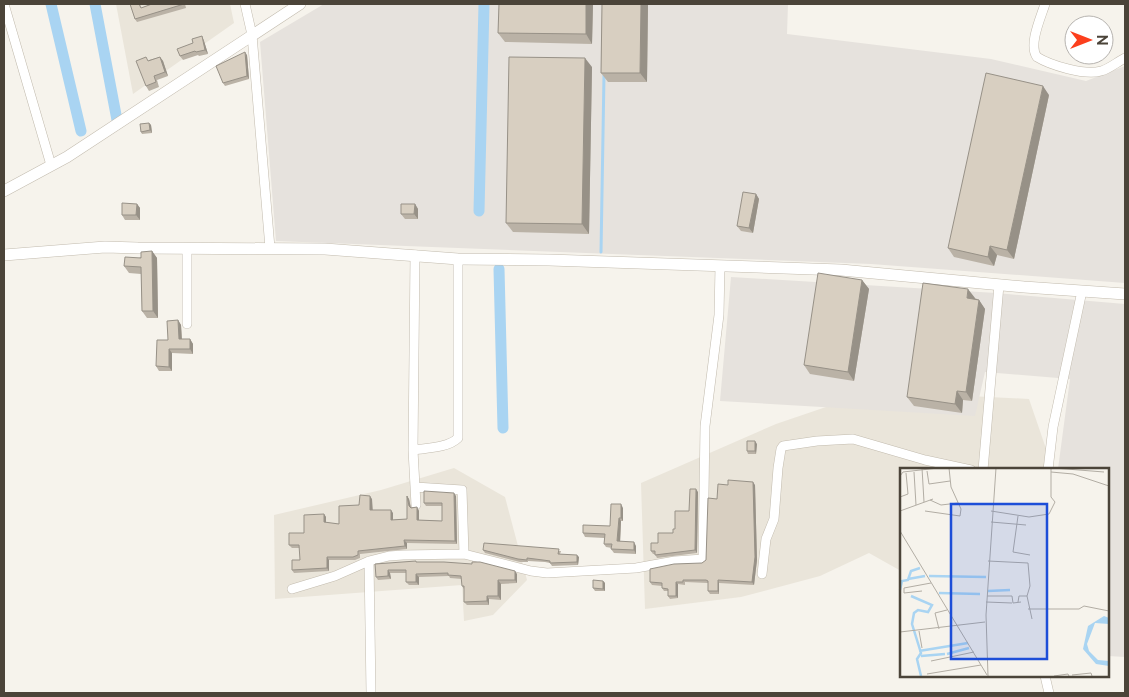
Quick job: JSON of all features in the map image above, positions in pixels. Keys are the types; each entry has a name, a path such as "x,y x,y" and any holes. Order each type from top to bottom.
{"street":[{"path":"4,4 51,165"},
{"path":"246,4 252,35 270,248"},
{"path":"4,191 67,157 300,4"},
{"path":"1045,4 1033,44 1034,52 1041,60 1070,69 1098,72 1125,58"},
{"path":"4,255 104,247 325,249 458,259 548,260 841,270 999,285 1125,294"},
{"path":"187,248 187,324"},
{"path":"415,255 413,450 416,505"},
{"path":"413,450 454,443 458,438 458,259"},
{"path":"292,589 335,576 369,561 403,554 464,554 531,571 547,573 636,568 676,561 703,559 703,454 719,315 720,266"},
{"path":"983,468 999,285"},
{"path":"1048,468 1053,427 1082,291"},
{"path":"762,574 766,539 774,519 778,468 781,449 784,446 816,441 853,439 918,458 963,468"},
{"path":"415,488 462,490 464,554"},
{"path":"369,561 372,646 371,693"},
{"path":"1045,677 1048,693"}],"shaded area":[{"path":"116,4 230,4 234,23 133,94"},
{"path":"324,4 788,4 787,34 991,59 1086,81 1125,66 1125,283 871,264 276,241 260,42"},
{"path":"731,277 996,293 1125,304 1125,657 1109,656 1109,468 1058,468 1070,379 985,372 975,416 720,401"},
{"path":"873,391 1029,399 1053,468 900,468 900,570 869,553 820,576 741,597 645,609 641,483 776,424"},
{"path":"454,468 505,497 527,580 493,615 464,621 462,585 275,599 274,515 381,490"}],"building":[{"path":"130,4 139,4 141,8 152,4 184,4 135,19"},
{"path":"499,4 586,4 586,34 498,33"},
{"path":"602,4 641,4 640,73 601,73"},
{"path":"202,36 205,50 180,56 177,49 193,43 192,39"},
{"path":"245,52 247,76 223,83 216,66"},
{"path":"146,57 148,61 160,57 165,72 154,76 156,82 146,86 136,61"},
{"path":"509,57 585,58 582,224 506,223"},
{"path":"986,73 1043,86 1007,250 990,246 988,257 948,248"},
{"path":"149,123 150,130 141,132 140,124"},
{"path":"743,192 756,194 749,228 737,226"},
{"path":"122,203 137,204 136,215 122,215"},
{"path":"401,204 415,204 414,214 401,214"},
{"path":"152,251 153,311 142,311 141,267 124,266 125,257 141,258 141,252"},
{"path":"818,273 862,280 848,372 804,365"},
{"path":"923,283 968,289 967,298 979,300 966,392 957,391 955,404 907,397"},
{"path":"178,320 179,339 190,339 190,349 169,349 169,367 156,366 157,340 168,340 167,321"},
{"path":"747,441 755,441 755,451 747,451"},
{"path":"728,480 753,482 755,557 752,582 718,580 718,591 708,591 708,581 706,580 683,580 683,582 676,582 676,596 668,596 668,589 662,588 662,583 650,582 650,569 674,564 702,563 706,560 708,498 717,499 718,484 728,485"},
{"path":"690,489 696,489 695,550 655,555 655,551 651,551 651,543 658,543 658,533 673,533 673,529 675,529 675,511 689,511"},
{"path":"424,491 454,493 455,541 404,540 405,546 358,551 358,555 353,557 327,557 327,568 292,570 292,560 300,560 299,545 289,545 289,533 304,533 304,515 324,514 324,522 339,524 339,506 359,505 360,495 370,496 370,510 391,510 391,520 407,519 407,496 409,506 411,508 417,507 417,520 442,521 442,503 424,503"},
{"path":"611,504 621,504 621,518 619,518 617,541 634,542 634,550 611,549 612,544 604,544 605,534 583,533 583,525 610,526"},
{"path":"484,543 559,549 558,554 577,555 577,562 550,563 550,561 527,558 527,560 518,559 483,550"},
{"path":"416,561 472,564 472,562 480,562 515,571 515,580 498,580 498,596 487,596 487,601 464,602 464,586 462,586 461,576 448,575 448,573 416,574 416,582 406,582 406,570 388,570 388,576 376,577 375,564"},
{"path":"593,580 603,581 603,589 593,588"}],"waterway":[{"path":"51,4 81,131"},
{"path":"95,4 117,120"},
{"path":"479,211 484,4"},
{"path":"601,252 604,75"},
{"path":"499,269 503,428"}]}
